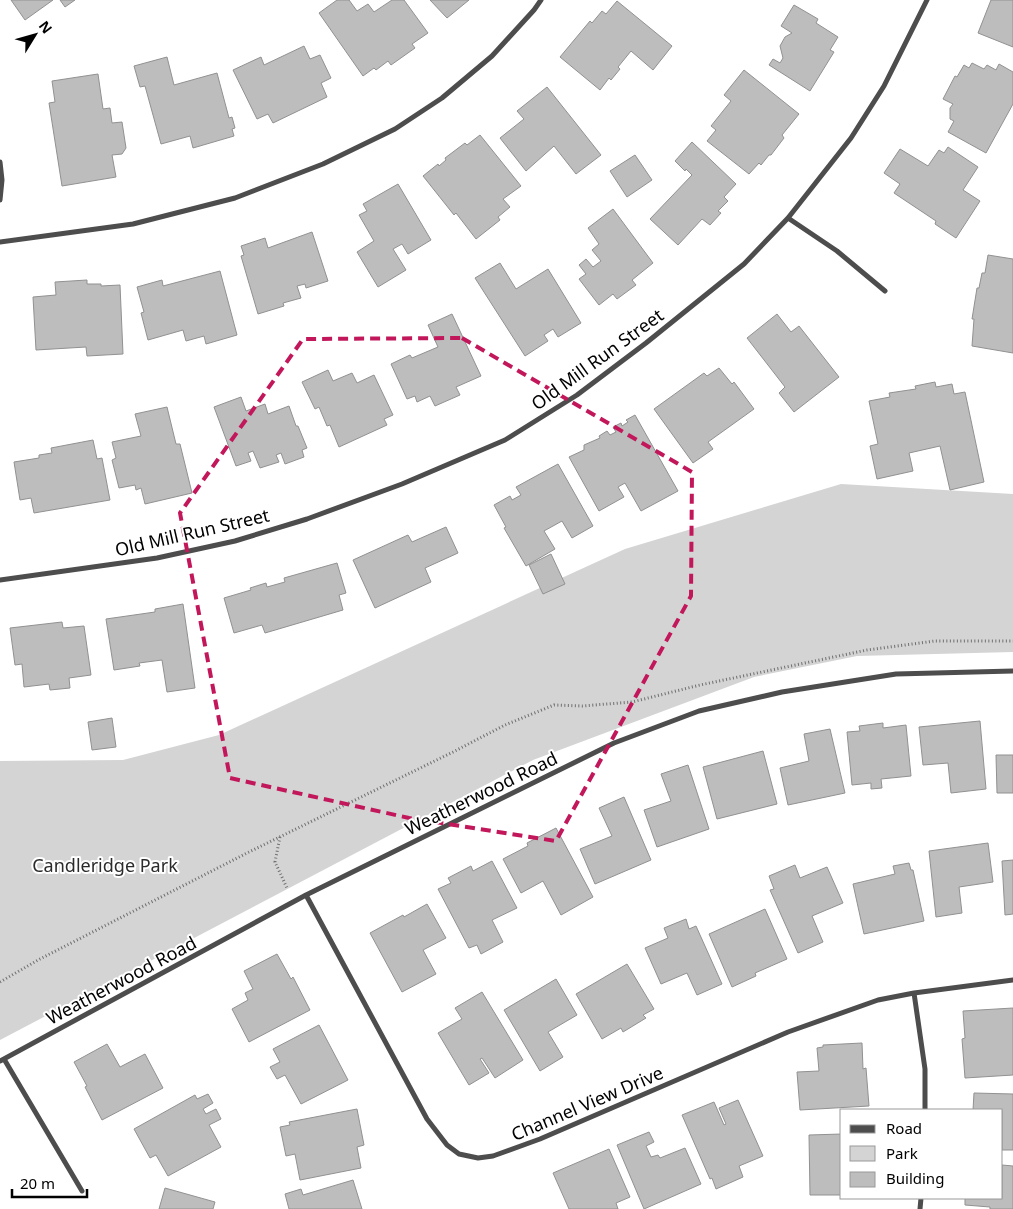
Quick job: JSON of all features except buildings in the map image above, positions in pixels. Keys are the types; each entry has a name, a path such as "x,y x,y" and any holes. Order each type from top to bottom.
{"street":[{"path":"0,242 132,224 235,198 323,164 395,129 442,98 492,56 542,0"},
{"name":"Old Mill Run Street","path":"0,580 157,558 235,541 307,519 402,484 505,440 577,396 744,264 788,218 851,138 884,86 927,0"},
{"path":"0,162 2,180 0,200"},
{"path":"788,218 837,251 885,291"},
{"name":"Weatherwood Road","path":"2,1060 306,895 614,743 698,712 782,692 896,674 1013,671"},
{"name":"Channel View Drive","path":"306,895 427,1119 447,1145 459,1154 478,1158 493,1156 540,1139 788,1032 878,1000 914,993 1013,980"},
{"path":"914,993 925,1069 925,1109"},
{"path":"2,1060 82,1191"}],"path":[{"path":"0,982 38,960 280,837 505,725 554,705 582,706 632,702 700,685 866,650 935,641 1013,641"},
{"path":"280,837 274,862 293,902"}],"highlighted area":[{"path":"462,338 692,472 691,596 556,841 409,818 230,778 180,513 303,339"}],"green space":[{"name":"Candleridge Park","path":"841,484 1013,494 1013,652 857,656 754,677 533,760 0,1040 0,761 123,760 219,735 625,549"}]}
